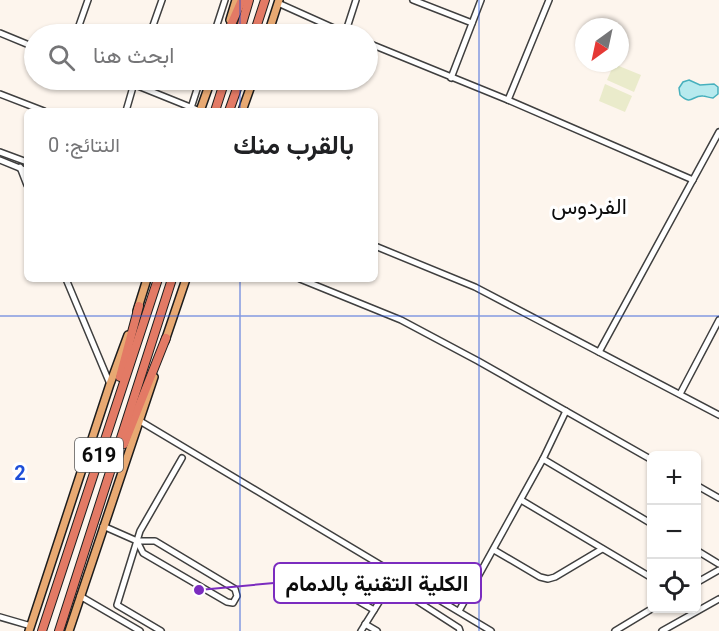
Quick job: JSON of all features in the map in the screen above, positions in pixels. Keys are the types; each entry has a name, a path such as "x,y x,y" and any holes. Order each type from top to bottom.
{"highway":[{"path":"231,24 242,0"},
{"path":"242,24 249,0"},
{"path":"257,24 265,0"},
{"path":"217,108 222,90"},
{"path":"231,108 237,90"},
{"name":"619","path":"42,631 157,282"},
{"name":"619","path":"59,631 171,282"},
{"path":"94,469 139,306"},
{"path":"99,507 166,338"}],"main road":[{"path":"229,24 237,0"},
{"path":"271,24 279,2"},
{"path":"201,108 207,90"},
{"path":"243,108 249,90"},
{"path":"30,628 146,282"},
{"path":"69,631 185,282"}],"street":[{"path":"80,24 88,0"},
{"path":"154,24 162,0"},
{"path":"217,24 225,0"},
{"path":"349,24 356,0"},
{"path":"413,0 472,23"},
{"path":"451,78 481,0"},
{"path":"508,100 549,0"},
{"path":"279,2 325,24"},
{"path":"0,33 24,43"},
{"path":"378,47 508,100 693,180"},
{"path":"127,108 132,90"},
{"path":"151,90 189,108"},
{"path":"191,108 197,90"},
{"path":"0,94 36,108"},
{"path":"599,352 719,132"},
{"path":"0,152 24,161"},
{"path":"19,159 24,178"},
{"path":"0,160 24,170"},
{"path":"378,247 475,287 719,415"},
{"path":"67,282 110,384"},
{"path":"307,282 401,320 478,361 647,458"},
{"path":"680,394 719,320"},
{"path":"459,611 543,459 566,411"},
{"path":"140,421 491,631"},
{"path":"161,631 117,605 140,531 182,458"},
{"path":"543,459 647,522"},
{"path":"701,488 719,498"},
{"path":"521,500 647,576"},
{"path":"103,526 137,541 155,542 235,590 237,596 233,603 227,602 143,553 137,541"},
{"path":"494,550 540,577 548,579 602,549"},
{"path":"701,553 719,564"},
{"path":"701,580 719,570"},
{"path":"320,579 374,610"},
{"path":"361,631 386,591 397,588 459,628 460,631"},
{"path":"80,596 140,631"},
{"path":"662,631 719,599"},
{"path":"615,631 647,612"},
{"path":"0,616 30,628"},
{"path":"365,624 377,631"}],"green space":[{"path":"629,70 641,75 634,92 607,80 610,72 629,72"},
{"path":"605,84 632,96 625,112 599,101"}],"water":[{"path":"689,80 700,85 714,84 718,87 718,94 713,98 699,96 687,100 680,95 679,88 683,82"}],"place":[{"name":"الكلية التقنية بالدمام","path":"199,590"}],"district":[{"name":"الفردوس","path":"589,206"}]}
